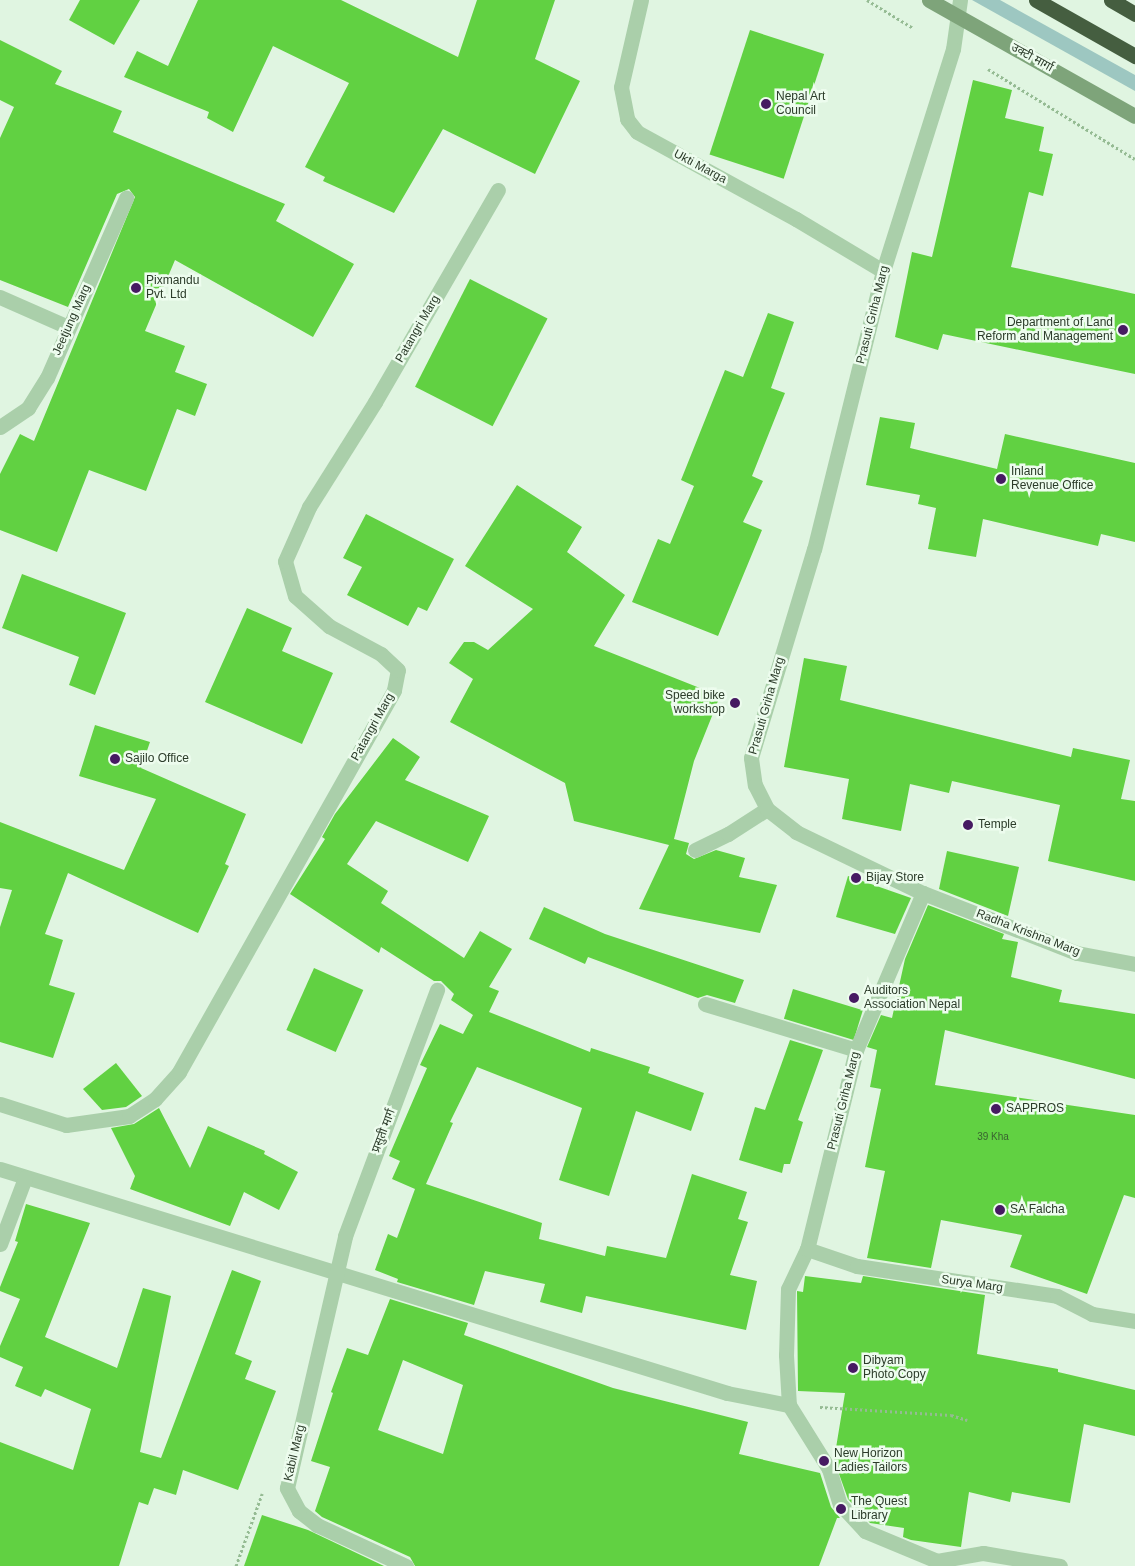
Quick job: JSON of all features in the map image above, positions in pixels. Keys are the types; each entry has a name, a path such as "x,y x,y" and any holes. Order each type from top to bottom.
{"highway":[{"path":"1036,0 1135,56"},
{"path":"1111,0 1135,14"}],"street":[{"name":"Ukti Marga","path":"642,0 621,87 627,119 636,132 796,219 883,271"},
{"name":"उक्टी मार्गा","path":"929,0 1135,116"},
{"name":"Prasuti Griha Marg","path":"937,1563 865,1531 840,1504 829,1469 790,1405 786,1355 788,1289 807,1249 856,1050 923,893 796,832 767,809 755,785 751,758 814,549 883,271 953,49 955,15 960,0"},
{"name":"Patangri Marg","path":"0,1104 66,1124 129,1116 155,1099 179,1072 394,690 398,670 381,654 329,626 295,596 285,560 308,507 376,402 498,190"},
{"name":"Jeetjung Marg","path":"0,427 28,408 47,378 126,198"},
{"path":"0,297 68,327"},
{"path":"695,850 728,834 767,809"},
{"name":"Radha Krishna Marg","path":"923,893 1077,953 1135,964"},
{"name":"प्रसुती मार्ग","path":"335,1274 345,1236 437,990"},
{"path":"705,1004 856,1050"},
{"path":"0,1169 727,1394 790,1405"},
{"path":"0,1244 25,1178"},
{"name":"Surya Marg","path":"807,1249 857,1266 1057,1296 1092,1314 1135,1321"},
{"name":"Kabil Marg","path":"335,1274 287,1488 299,1512 317,1525 406,1566"},
{"path":"937,1563 983,1552 1060,1566"}],"path":[{"path":"867,0 912,28"},
{"path":"988,69 1135,159"},
{"path":"790,1405 951,1415 967,1420"},
{"path":"236,1566 260,1495 287,1488"}],"shaded area":[{"path":"972,0 1000,0 1135,75 1135,91"}],"building":[{"path":"80,0 140,0 114,45 69,20"},
{"path":"198,0 341,0 458,57 477,0 555,0 535,59 580,81 535,174 443,129 394,213 323,181 325,177 305,167 349,83 273,46 233,132 207,118 209,112 124,77 137,51 168,66"},
{"name":"Nepal Art Council","path":"750,30 824,54 784,179 710,155"},
{"path":"0,40 62,71 55,84 122,111 113,132 285,204 276,221 354,264 313,337 175,260 145,331 185,346 175,372 207,384 195,416 177,409 146,491 89,470 57,552 0,530 0,474 20,434 34,441 135,197 129,189 117,194 68,307 0,280 0,138 14,107 0,100"},
{"path":"973,80 1012,90 1005,118 1044,127 1039,151 1053,154 1043,196 1029,192 1011,267 1135,294 1135,374 943,334 938,350 895,337 912,252 932,257"},
{"path":"470,279 548,318 493,426 415,387"},
{"path":"768,313 794,322 771,388 785,393 752,476 763,481 743,522 762,530 718,636 632,602 658,539 670,544 694,486 681,480 725,370 743,377"},
{"path":"880,417 915,423 910,448 997,469 1005,434 1135,463 1135,542 1101,534 1098,546 983,519 976,557 928,549 936,508 918,504 920,495 866,485"},
{"path":"517,485 582,527 567,552 625,595 594,646 720,696 694,761 674,839 689,843 686,854 694,859 716,850 745,858 739,877 777,885 760,933 639,909 669,845 574,821 565,783 450,722 473,679 449,663 464,642 474,642 488,650 533,609 465,566"},
{"path":"366,514 454,559 427,611 418,607 408,626 347,595 362,567 343,558"},
{"path":"22,574 126,613 95,695 69,685 79,657 2,628"},
{"path":"247,608 292,628 282,651 333,673 302,744 205,702"},
{"path":"804,658 847,666 840,700 1071,757 1073,748 1130,760 1121,799 1135,801 1135,881 1048,861 1060,805 952,781 949,793 910,784 901,831 842,819 849,779 784,767"},
{"path":"95,725 150,742 141,768 246,814 225,864 229,866 198,933 68,873 45,934 63,940 49,985 75,993 53,1058 0,1042 0,927 12,890 0,888 0,822 124,870 156,799 79,776"},
{"path":"393,738 420,757 405,780 489,816 468,862 376,821 347,864 388,891 381,903 464,958 480,931 512,949 489,987 499,991 489,1012 590,1052 591,1048 650,1067 648,1073 704,1093 691,1131 636,1111 609,1196 559,1180 582,1108 477,1067 450,1122 453,1123 426,1184 542,1223 539,1239 605,1256 607,1246 666,1258 692,1174 747,1192 738,1219 748,1222 730,1275 757,1281 746,1330 586,1296 582,1313 540,1302 545,1284 485,1271 474,1305 397,1282 398,1279 375,1270 388,1234 397,1238 415,1189 392,1179 400,1161 389,1156 427,1068 420,1065 440,1024 463,1034 473,1015 451,1000 454,994 441,981 434,981 381,947 379,953 290,894 325,839 322,837 335,814"},
{"path":"947,851 1019,867 1008,916 939,889"},
{"path":"848,876 911,898 895,934 836,917"},
{"path":"928,905 1004,934 1002,939 1018,942 1011,977 1062,990 1059,1002 1135,1014 1135,1079 945,1030 935,1085 1135,1115 1135,1198 1124,1195 1087,1294 1010,1267 1022,1235 941,1220 931,1268 867,1258 885,1171 865,1167 881,1089 870,1087 877,1050 867,1047 881,1015 892,1018 905,959"},
{"path":"544,907 605,934 744,980 735,1003 707,995 698,998 588,957 585,964 529,939"},
{"path":"314,968 363,990 336,1052 286,1030"},
{"path":"793,989 863,1010 854,1040 784,1019"},
{"path":"790,1040 823,1050 798,1120 803,1122 790,1164 784,1164 782,1173 739,1160 755,1107 765,1110"},
{"path":"116,1063 142,1096 126,1107 102,1110 83,1089"},
{"path":"159,1108 190,1168 208,1126 265,1151 264,1154 298,1172 279,1210 244,1192 230,1226 130,1189 135,1176 111,1128 134,1124"},
{"path":"26,1204 90,1223 45,1337 117,1368 143,1288 171,1296 140,1452 161,1458 232,1270 261,1281 235,1354 252,1361 245,1379 276,1391 238,1490 183,1470 176,1495 154,1488 148,1505 139,1502 119,1566 0,1566 0,1442 73,1470 91,1409 45,1389 41,1397 15,1386 23,1367 0,1357 0,1346 20,1299 0,1291 0,1287 18,1242 15,1241"},
{"path":"805,1276 861,1283 863,1276 985,1295 977,1354 1058,1369 1058,1372 1135,1390 1135,1436 1084,1424 1070,1503 1012,1492 1010,1502 969,1492 961,1547 911,1540 903,1537 904,1528 870,1523 848,1499 834,1460 845,1393 798,1391 797,1291 803,1292"},
{"path":"390,1299 468,1323 464,1335 613,1388 748,1422 739,1454 820,1473 831,1507 840,1518 837,1518 819,1566 415,1566 410,1557 322,1517 315,1511 330,1467 311,1461 333,1393 331,1392 347,1348 368,1355","holes":["403,1360 463,1385 443,1454 378,1430"]},
{"path":"262,1515 308,1530 384,1566 244,1566"}],"place":[{"name":"Nepal Art Council","path":"766,104"},
{"name":"Pixmandu Pvt. Ltd","path":"136,288"},
{"name":"Department of Land Reform and Management","path":"1123,330"},
{"name":"Inland Revenue Office","path":"1001,479"},
{"name":"Speed bike workshop","path":"735,703"},
{"name":"Sajilo Office","path":"115,759"},
{"name":"Temple","path":"968,825"},
{"name":"Bijay Store","path":"856,878"},
{"name":"Auditors Association Nepal","path":"854,998"},
{"name":"SAPPROS","path":"996,1109"},
{"name":"SA Falcha","path":"1000,1210"},
{"name":"Dibyam Photo Copy","path":"853,1368"},
{"name":"New Horizon Ladies Tailors","path":"824,1461"},
{"name":"The Quest Library","path":"841,1509"}]}
